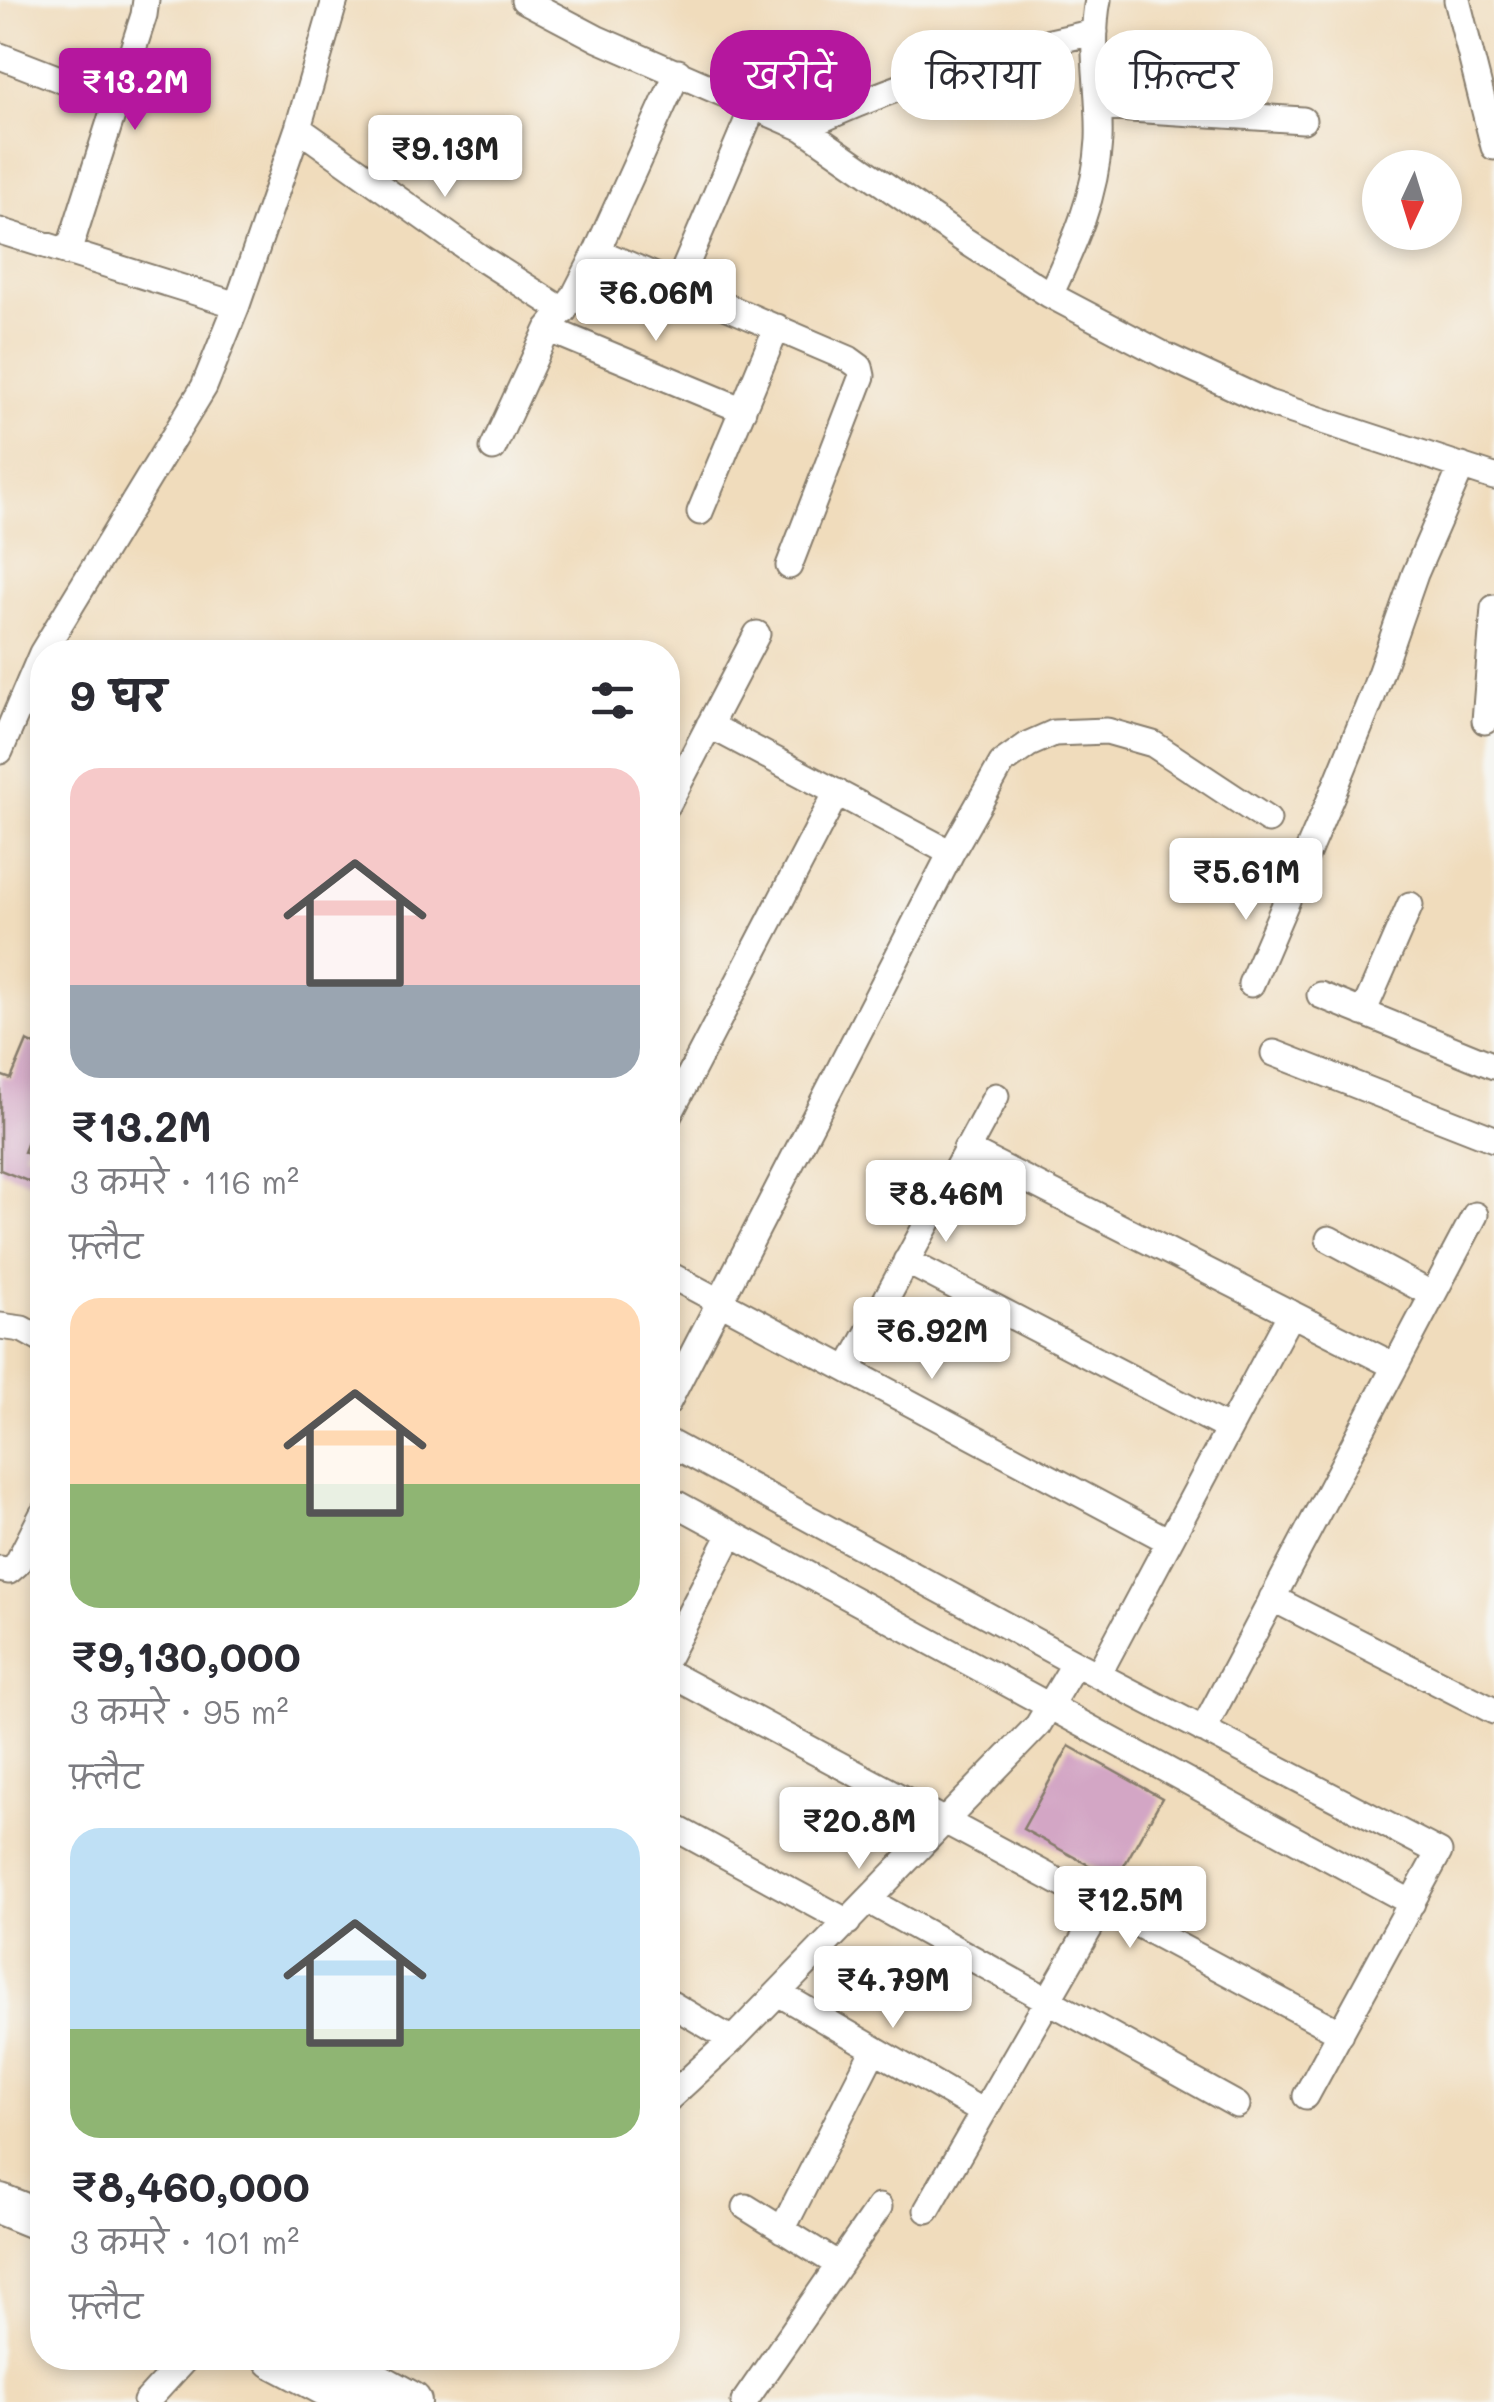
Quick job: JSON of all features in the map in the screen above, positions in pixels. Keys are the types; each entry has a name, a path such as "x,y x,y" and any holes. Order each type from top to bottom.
{"highway":[{"path":"0,2204 30,2215"},
{"path":"0,2232 30,2243"},
{"path":"354,2372 412,2402"}],"street":[{"path":"68,253 146,0"},
{"path":"50,640 204,387 298,128 335,0"},
{"path":"524,0 598,39 710,86"},
{"path":"1095,30 1098,0"},
{"path":"1457,0 1494,147"},
{"path":"803,128 905,84 1018,48 1095,32"},
{"path":"0,56 116,101"},
{"path":"493,448 556,320 596,250 678,72"},
{"path":"1273,118 1303,120"},
{"path":"678,284 748,120"},
{"path":"786,120 1050,295 1166,356 1268,403 1494,477"},
{"path":"1050,295 1088,207 1099,120"},
{"path":"298,128 446,234 556,320 743,410"},
{"path":"0,231 237,304"},
{"path":"596,250 860,367 862,376 789,566"},
{"path":"700,512 777,328"},
{"path":"1251,984 1359,730 1415,574 1462,466"},
{"path":"1485,721 1494,608"},
{"path":"680,781 757,634"},
{"path":"0,751 30,681"},
{"path":"709,725 951,854"},
{"path":"680,1378 951,854 1002,764 1029,744 1054,733 1107,731 1133,736 1153,744 1268,820"},
{"path":"680,1094 837,792"},
{"path":"1364,1013 1410,905"},
{"path":"1320,996 1494,1066"},
{"path":"1274,1053 1494,1139"},
{"path":"849,1368 996,1096"},
{"path":"966,1149 1395,1366"},
{"path":"1203,1730 1475,1216"},
{"path":"1328,1239 1433,1295"},
{"path":"906,1261 1229,1430"},
{"path":"680,1280 1169,1541"},
{"path":"680,2088 870,1900 1038,1725 1050,1705 1086,1669 1169,1541 1291,1313"},
{"path":"0,1326 30,1333"},
{"path":"680,1449 1086,1669 1440,1852 1306,2096"},
{"path":"680,1506 1412,1903"},
{"path":"680,1633 732,1534"},
{"path":"0,1569 9,1570 17,1564 30,1545"},
{"path":"1272,1598 1494,1710"},
{"path":"680,1679 1341,2032"},
{"path":"680,1831 848,1922"},
{"path":"870,1900 1237,2105"},
{"path":"927,2210 1103,1905"},
{"path":"778,1993 983,2112"},
{"path":"680,2009 732,2040"},
{"path":"782,2230 873,2050"},
{"path":"746,2207 838,2266"},
{"path":"744,2402 879,2207"},
{"path":"146,2402 175,2370"}],"building":[{"path":"27,1041 30,1042 30,1137 24,1152 30,1155 30,1182 0,1170 0,1075 11,1079"},
{"path":"1069,1746 1162,1798 1116,1880 1023,1829"}]}
